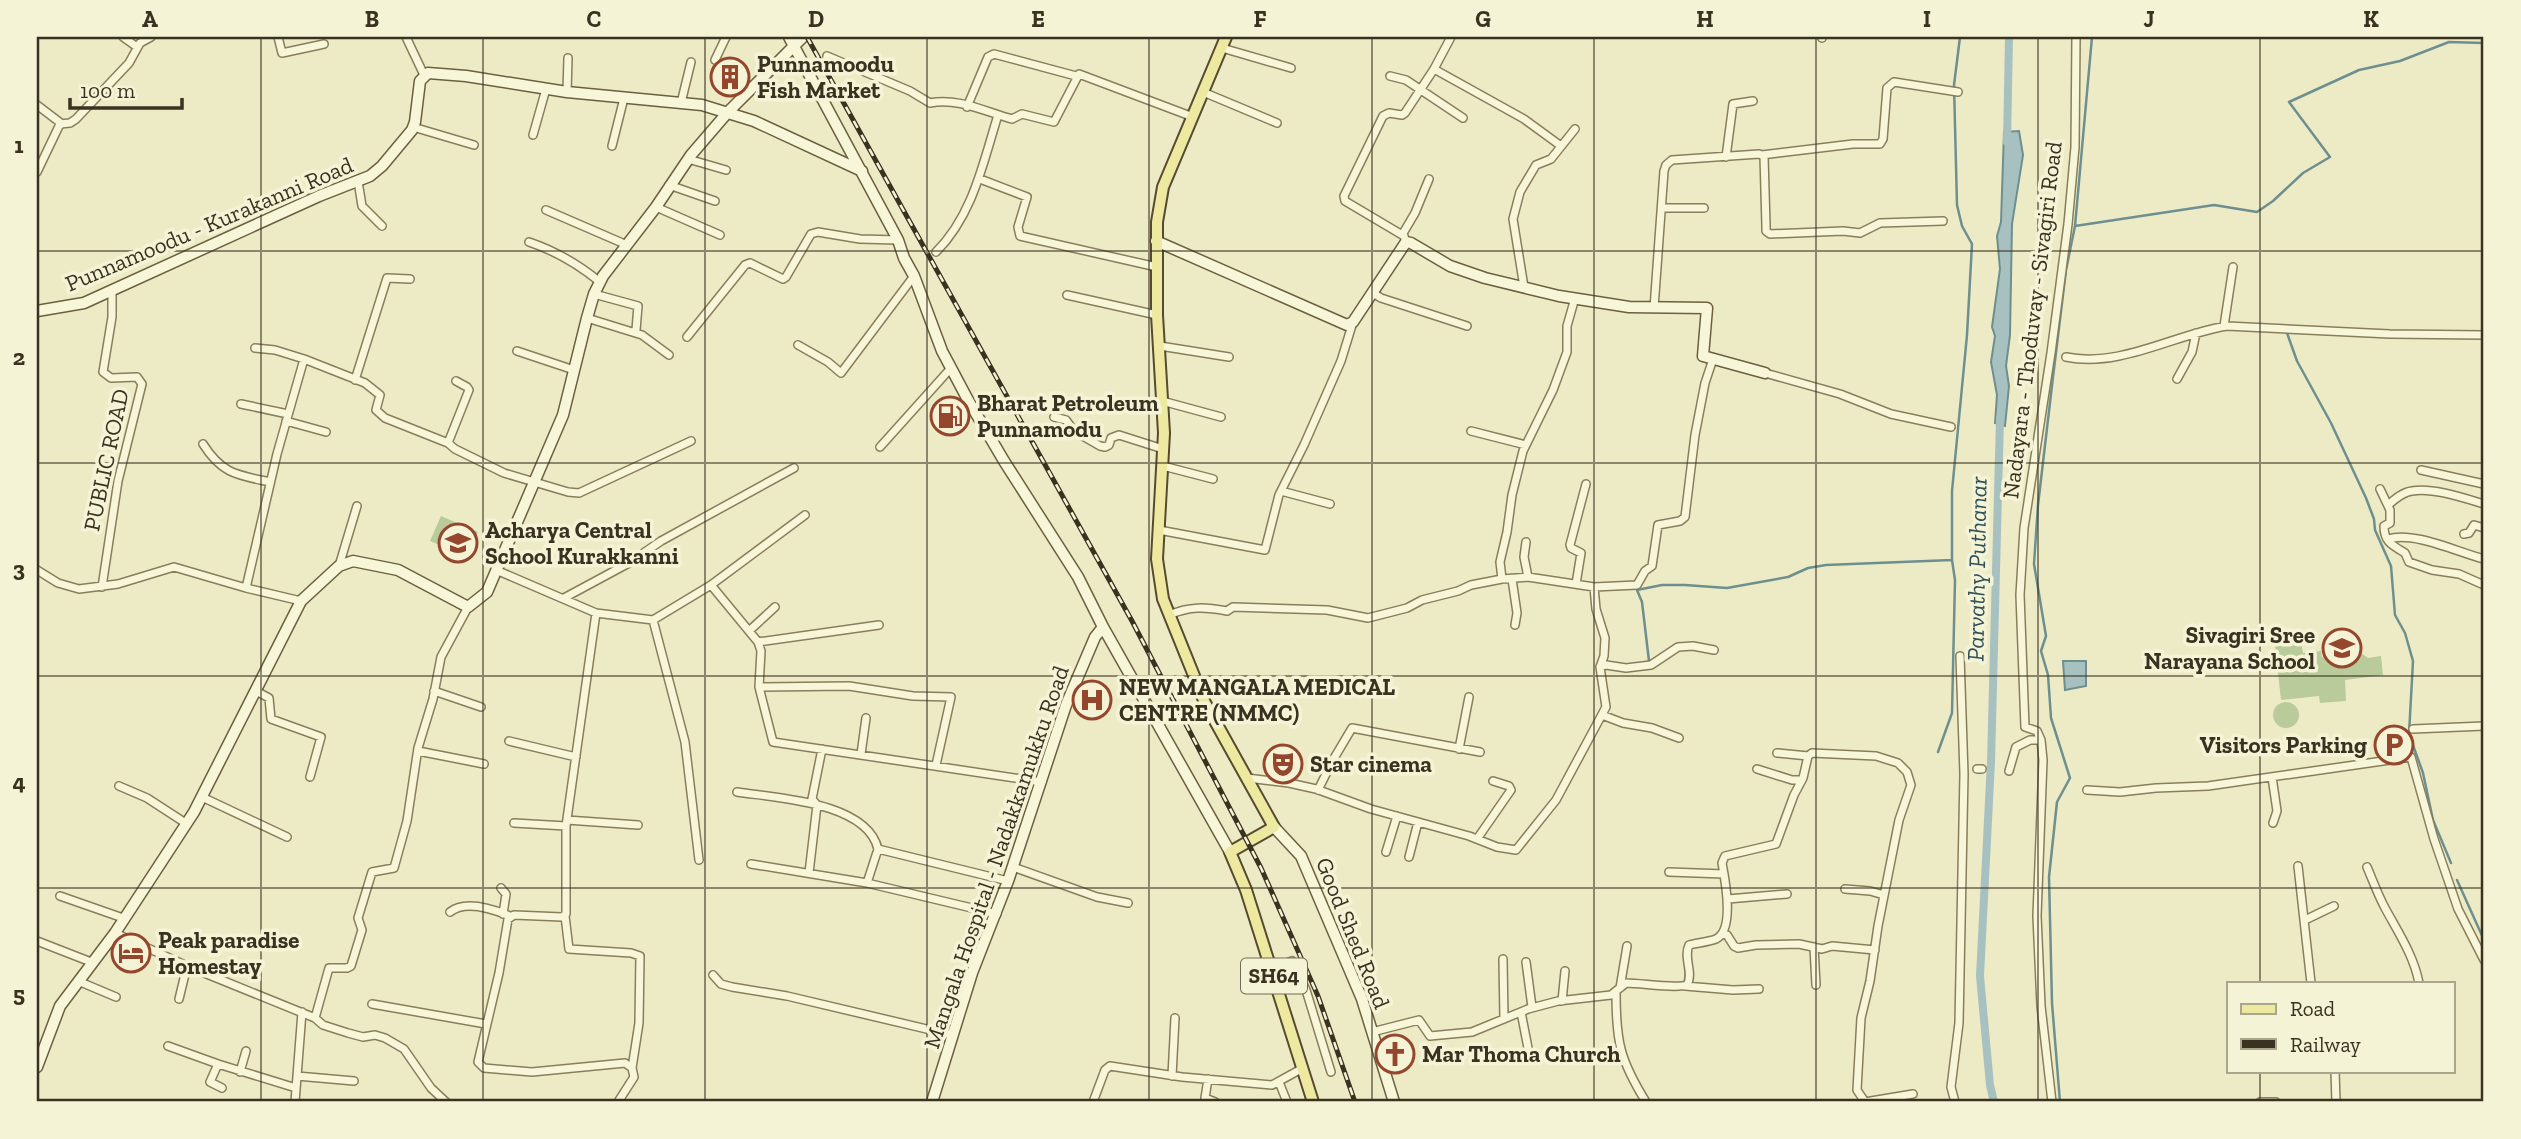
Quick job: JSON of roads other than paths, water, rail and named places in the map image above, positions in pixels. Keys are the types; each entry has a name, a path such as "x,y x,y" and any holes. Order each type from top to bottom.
{"main road":[{"path":"789,37 898,240 951,369 1004,461 1078,577 1103,627 1230,852 1274,827 1205,703 1163,599 1157,559 1163,449 1156,241 1163,187 1224,42"},
{"path":"37,1067 60,1006 115,933 187,824 301,601 339,566 353,561 398,570 468,607 487,592 563,415 587,318 600,282 688,159 728,112 803,37"},
{"path":"413,127 419,83 424,75 430,72 567,92 702,105 754,121 862,171"},
{"name":"Punnamoodu - Kurakanni Road","path":"37,311 80,305 370,176 382,166 413,127"},
{"path":"1156,241 1347,325 1353,321 1373,293 1404,239 1450,266 1524,287 1629,307 1707,308 1703,356 1765,373"},
{"name":"Mangala Hospital - Nadakkamukku Road","path":"932,1102 972,973 1009,881 1066,705 1095,637 1103,627"},
{"name":"Good Shed Road","path":"1274,827 1301,856 1362,999 1394,1102"},
{"name":"SH64","path":"1230,852 1246,890 1272,969 1312,1102"}],"street":[{"path":"123,37 137,47"},
{"path":"37,172 53,135 62,124 70,123 85,111 129,62 137,47 151,37"},
{"path":"278,37 282,53 324,44"},
{"path":"406,37 424,75"},
{"path":"715,60 726,37"},
{"path":"1429,179 1404,239 1345,201 1343,196 1383,116 1389,113 1405,113 1451,37"},
{"name":"Nadayara - Thoduvay - Sivagiri Road","path":"2052,1102 2041,1006 2037,916 2043,760 2041,740 2036,731 2025,727 2020,595 2024,528 2051,353 2075,147 2076,37"},
{"path":"1224,42 1291,68"},
{"path":"967,107 988,57 993,54 1099,80 1193,117"},
{"path":"827,56 910,91 930,103 945,100 1012,119 1022,114 1054,122 1076,76"},
{"path":"567,92 568,58"},
{"path":"681,103 691,62"},
{"path":"1434,69 1524,119 1561,146"},
{"path":"1390,76 1406,80 1462,118"},
{"path":"1654,308 1664,171 1672,160 1880,144 1883,139 1887,88 1894,82 1958,92"},
{"path":"533,135 546,89"},
{"path":"1203,92 1277,123"},
{"path":"612,146 624,98"},
{"path":"1726,157 1733,104 1753,101"},
{"path":"37,104 62,124"},
{"path":"936,252 960,224 980,179 998,115"},
{"path":"413,127 474,145"},
{"path":"1524,287 1513,219 1520,192 1536,165 1551,159 1575,129"},
{"path":"1762,155 1766,226 1770,234 1843,231 1860,233 1880,223 1943,221"},
{"path":"688,159 726,170"},
{"path":"980,179 1027,197 1018,227 1020,236 1157,267"},
{"path":"358,181 362,206 382,226"},
{"path":"669,185 715,201"},
{"path":"656,206 720,235"},
{"path":"1662,208 1704,208"},
{"path":"546,210 627,245"},
{"path":"687,337 745,265 750,263 783,279 811,234 818,232 860,239 898,240"},
{"path":"529,242 554,251 600,282"},
{"path":"2224,327 2233,267"},
{"path":"798,345 828,362 841,373 914,276"},
{"path":"355,380 387,278 410,279"},
{"name":"PUBLIC ROAD","path":"102,587 118,481 142,384 137,377 111,378 103,372 112,317 112,290"},
{"path":"1373,293 1467,326"},
{"path":"594,294 638,306 636,330"},
{"path":"1067,295 1157,315"},
{"path":"1502,579 1500,562 1512,495 1527,445 1553,390 1567,352 1567,326 1575,298"},
{"path":"587,318 642,335 669,355"},
{"path":"1159,530 1265,550 1281,491 1341,361 1353,321"},
{"path":"2066,357 2089,359 2123,354 2224,327 2484,335"},
{"path":"2177,379 2192,352 2196,333"},
{"path":"1160,346 1229,357"},
{"path":"254,348 275,350 304,359 365,383 380,395 376,410 385,418 448,443 503,472 533,483 579,493 691,441"},
{"path":"517,351 574,370"},
{"path":"246,588 270,482 304,359"},
{"path":"1169,615 1182,609 1200,606 1227,611 1233,607 1327,610 1368,618 1407,608 1422,600 1471,585 1502,579 1528,577 1594,587 1637,585 1652,566 1658,525 1681,521 1685,517 1695,435 1705,383 1713,359"},
{"path":"880,447 951,369"},
{"path":"1765,373 1840,394 1891,414 1951,427"},
{"path":"448,443 468,390 456,381"},
{"path":"1161,401 1221,417"},
{"path":"242,404 326,432"},
{"path":"1054,417 1066,420 1074,431 1100,446 1105,447 1111,438 1119,435 1163,449"},
{"path":"1471,431 1527,445"},
{"path":"203,444 211,456 229,472 270,482"},
{"path":"1163,466 1213,479"},
{"path":"564,598 794,468"},
{"path":"2421,470 2484,484"},
{"path":"1576,584 1581,553 1570,545 1586,484"},
{"path":"2380,489 2388,505 2391,521 2383,528 2392,546 2405,553 2409,563 2458,574 2484,585"},
{"path":"2388,505 2405,493 2417,490 2447,494 2484,504"},
{"path":"1281,491 1330,504"},
{"path":"339,566 357,506"},
{"path":"496,570 596,613 653,621 711,585 805,515"},
{"path":"2464,534 2469,533 2475,525 2484,528"},
{"path":"2388,539 2414,539 2484,559"},
{"path":"1526,542 1524,557 1528,577"},
{"path":"37,570 71,588 102,587 174,567 301,601"},
{"path":"1512,579 1517,613 1515,625"},
{"path":"711,585 758,642 761,651 759,687 773,742 1042,782"},
{"path":"1247,778 1318,790 1497,847 1516,850 1556,800 1606,707 1600,667 1605,638 1596,609 1594,587"},
{"path":"315,1018 329,968 351,966 362,930 358,918 372,872 394,868 407,821 418,751 435,691 441,657 468,607"},
{"path":"749,631 775,607"},
{"path":"596,613 566,823 568,904 565,916 569,949 631,953 640,956 639,1029 632,1069 634,1077 618,1102"},
{"path":"653,621 685,741 699,860"},
{"path":"758,642 879,625"},
{"path":"1600,667 1606,664 1626,668 1651,665 1678,647 1693,646 1714,650"},
{"path":"1955,1102 1951,1087 1959,1023 1964,774 1960,656"},
{"path":"759,687 849,686 913,696 951,697 936,765"},
{"path":"256,691 269,698 271,719 321,737 310,777"},
{"path":"435,691 481,707"},
{"path":"1459,749 1469,696"},
{"path":"1602,715 1679,737"},
{"path":"861,754 866,718"},
{"path":"2413,729 2484,726"},
{"path":"1318,790 1352,729 1480,752"},
{"path":"2008,771 2016,747 2030,740 2041,740"},
{"path":"509,741 576,757"},
{"path":"809,873 817,805 812,799 822,749"},
{"path":"418,751 484,764"},
{"path":"1777,753 1808,757 1816,753 1876,757 1898,763 1906,772 1911,785 1899,820 1861,1018 1857,1090 1865,1102 1913,1094"},
{"path":"1684,986 1690,980 1686,951 1689,945 1717,939 1722,934 1728,900 1723,863 1725,856 1776,844 1802,780 1808,757"},
{"path":"2087,790 2120,792 2208,786 2411,758 2434,839 2458,909 2484,960"},
{"path":"1757,769 1793,780 1802,780"},
{"path":"2272,777 2277,811 2273,823"},
{"path":"1477,839 1511,790 1509,786 1493,780"},
{"path":"119,786 147,798 187,824"},
{"path":"737,792 828,807 857,822 875,839 878,849 867,883"},
{"path":"202,797 287,837"},
{"path":"1385,852 1397,816"},
{"path":"1409,857 1418,822"},
{"path":"514,823 638,825"},
{"path":"878,849 1009,881"},
{"path":"751,864 867,883 997,914"},
{"path":"2298,866 2311,982"},
{"path":"1013,867 1097,897 1128,902"},
{"path":"2367,867 2405,943 2419,982"},
{"path":"1669,872 1724,874"},
{"path":"501,888 506,894 506,915 478,1062 484,1068 532,1072 625,1063 632,1069"},
{"path":"1845,889 1884,895"},
{"path":"1728,900 1787,894"},
{"path":"60,896 123,919"},
{"path":"450,912 462,906 506,915 565,916"},
{"path":"2305,920 2334,906"},
{"path":"115,933 187,966 302,1012 323,1025 363,1037 375,1035 386,1038 404,1049 430,1088 446,1102"},
{"path":"1722,934 1738,948 1799,944 1875,950"},
{"path":"37,941 91,962"},
{"path":"1627,946 1618,991 1616,1024 1621,1056 1646,1102"},
{"path":"1814,947 1816,985"},
{"path":"1503,959 1504,1019"},
{"path":"1272,969 1292,961 1306,990 1331,1072"},
{"path":"1526,962 1532,1007"},
{"path":"178,999 187,966"},
{"path":"1562,1001 1565,971"},
{"path":"713,975 721,984 732,987 813,1002 953,1035"},
{"path":"78,981 116,997"},
{"path":"1372,1032 1419,1020 1430,1036 1472,1032 1532,1007 1592,999 1618,991 1626,983 1733,990 1759,989"},
{"path":"372,1004 486,1024"},
{"path":"295,1102 302,1012"},
{"path":"1521,1012 1528,1048"},
{"path":"1172,1076 1175,1018"},
{"path":"168,1045 240,1072 296,1088"},
{"path":"240,1072 246,1051"},
{"path":"218,1064 210,1082 222,1088"},
{"path":"1093,1102 1109,1066 1172,1076 1272,1085 1303,1068"},
{"path":"2335,1072 2336,1102"},
{"path":"296,1076 354,1081"},
{"path":"1208,1079 1205,1098 1215,1102"},
{"path":"1279,1082 1287,1102"},
{"path":"2260,1102 2276,1102"}],"water":[{"path":"2019,131 2023,155 2012,224 2010,335 2006,366 2009,386 2005,426 1995,423 1997,395 1991,362 1995,336 1992,327 2000,269 1997,236 2001,222 2004,132"},
{"path":"2063,661 2086,661 2086,686 2065,690"}],"waterway":[{"path":"1649,661 1642,602 1637,590 1662,585 1727,588 1788,577 1808,568 1826,565 1952,560 1952,491 1967,335 1972,244 1962,226 1957,205 1954,85 1960,37"},
{"name":"Parvathy Puthanar","path":"2007,142 2009,37"},
{"path":"2060,1102 2052,1003 2049,877 2057,802 2070,778 2051,718 2048,675 2041,651 2046,636 2034,564 2053,377 2066,270 2075,226 2092,37"},
{"path":"2075,226 2214,205 2257,212 2303,173 2330,157 2289,102 2359,70 2400,61 2449,42 2484,43"},
{"path":"2287,333 2297,361 2331,423 2366,498 2375,530 2391,566 2395,615 2405,633 2413,661 2409,734 2423,773 2433,820 2451,863"},
{"name":"Parvathy Puthanar","path":"1994,1102 1980,976 1991,762 2000,418"},
{"path":"1938,752 1952,713 1955,580 1952,560"},
{"path":"2457,880 2484,940"}],"railway":[{"path":"807,37 1132,621 1261,868 1318,996 1355,1102"}],"place":[{"name":"Punnamoodu Fish Market","path":"730,77"},
{"name":"Bharat Petroleum Punnamodu","path":"950,416"},
{"name":"Acharya Central School Kurakkanni","path":"458,543"},
{"name":"Sivagiri Sree Narayana School","path":"2342,648"},
{"name":"NEW MANGALA MEDICAL CENTRE (NMMC)","path":"1092,700"},
{"name":"Visitors Parking","path":"2394,745"},
{"name":"Star cinema","path":"1283,764"},
{"name":"Peak paradise Homestay","path":"131,953"},
{"name":"Mar Thoma Church","path":"1395,1054"}]}
